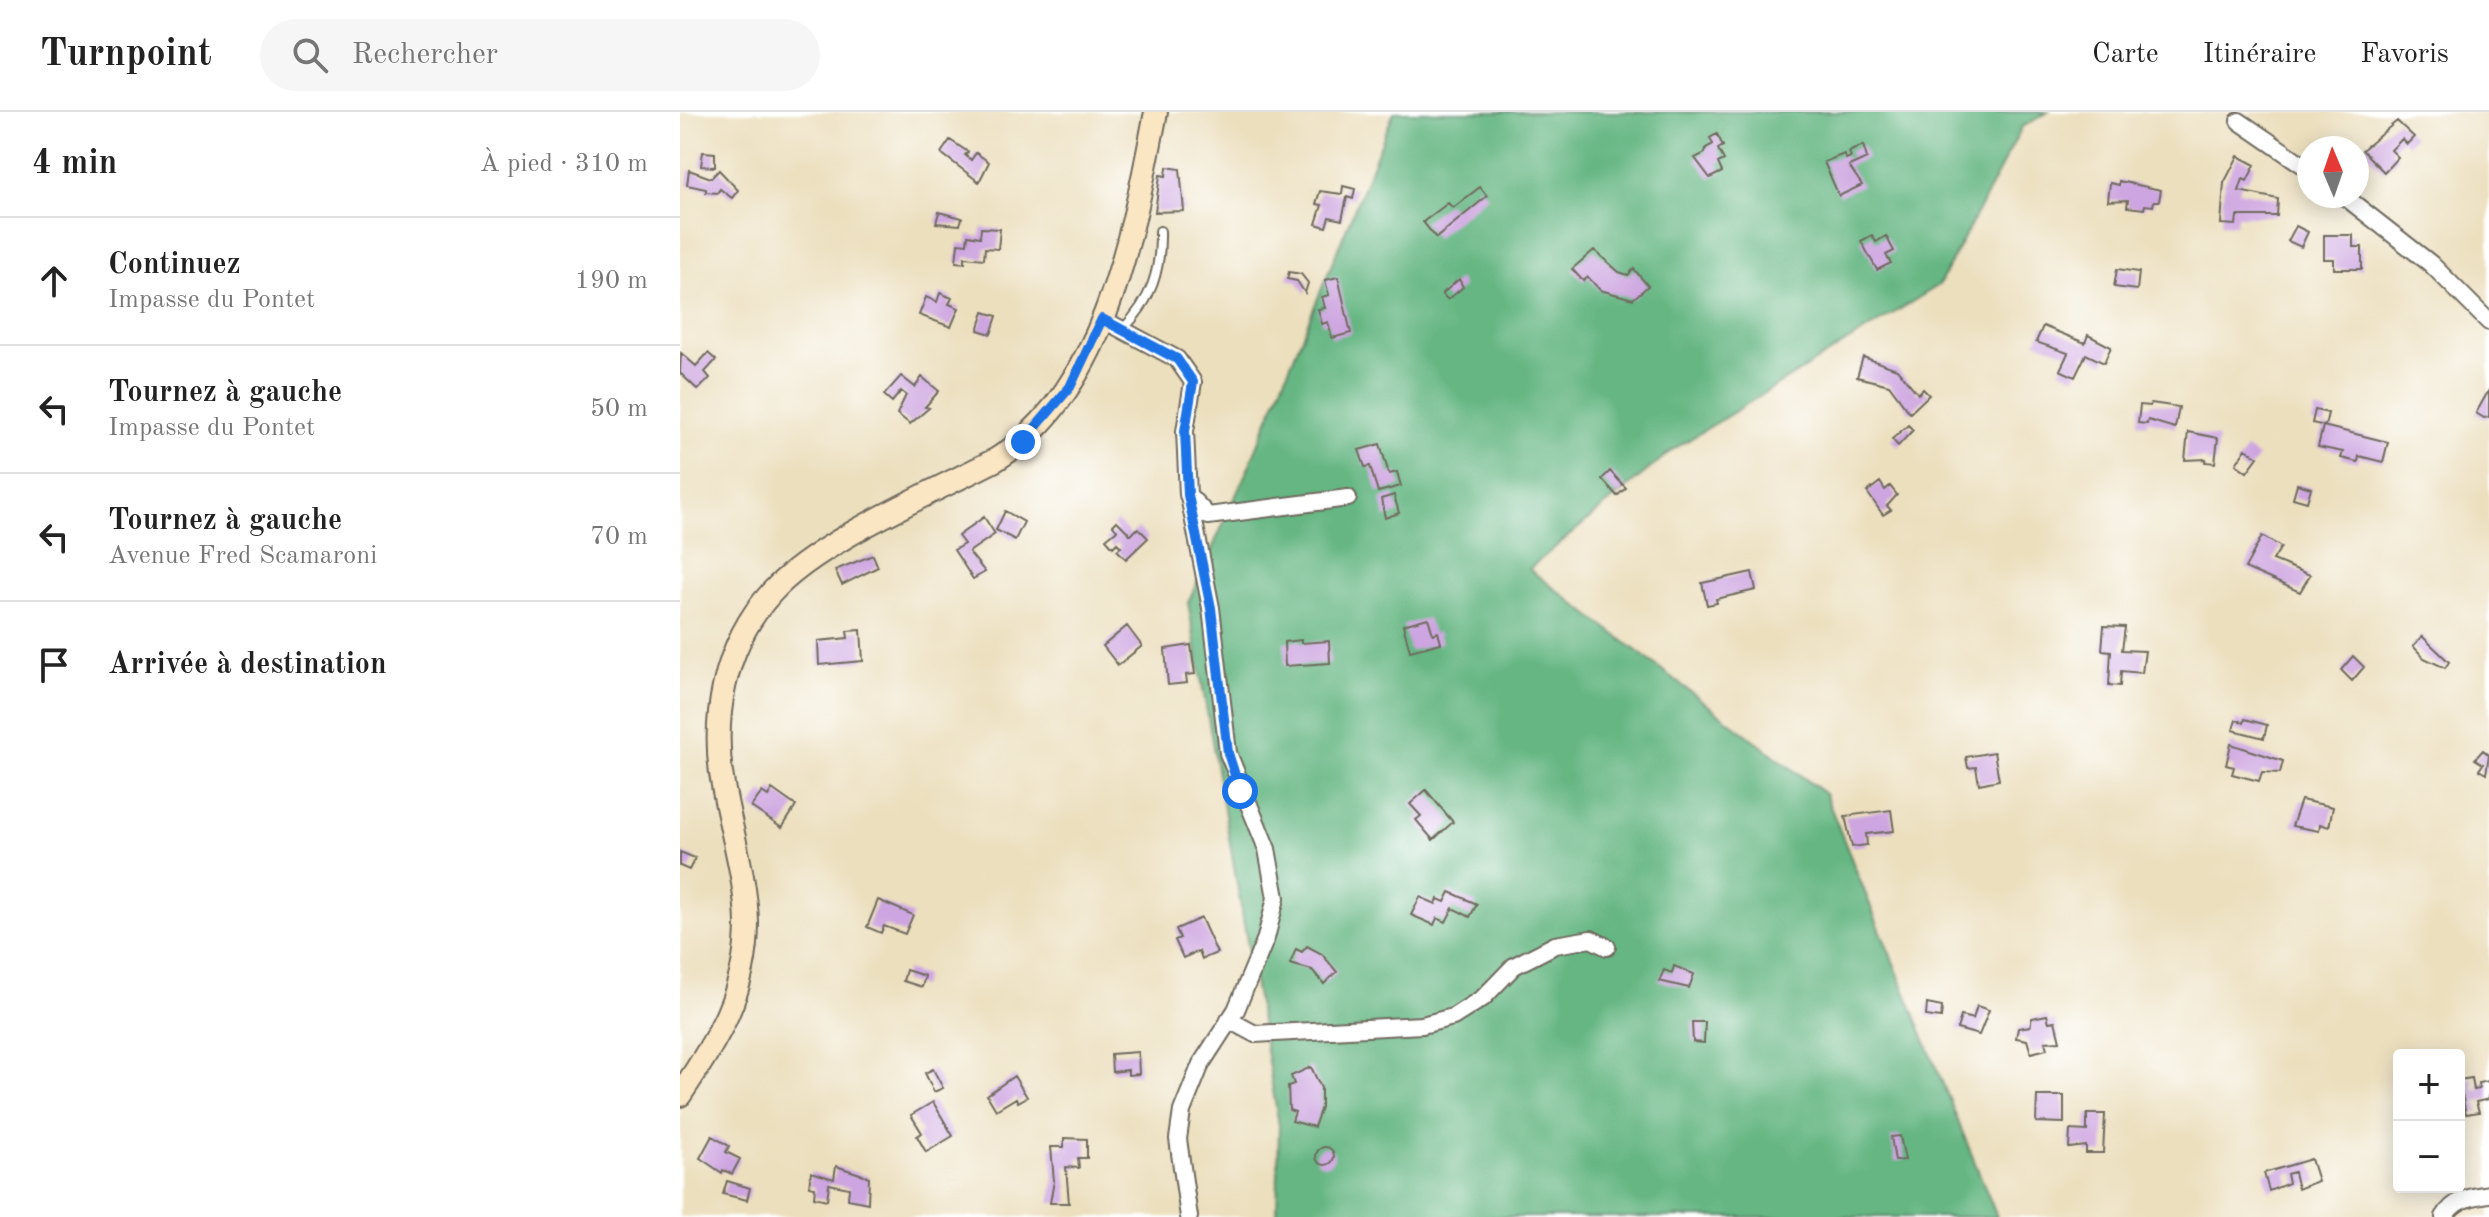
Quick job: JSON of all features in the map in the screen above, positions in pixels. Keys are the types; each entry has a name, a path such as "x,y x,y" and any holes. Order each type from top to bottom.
{"main road":[{"path":"680,1095 720,1036 744,964 747,922 717,740 722,696 741,637 773,591 803,565 1023,442 1070,387 1102,319 1121,266 1156,112"}],"street":[{"path":"2239,121 2297,161"},
{"path":"2359,208 2431,264 2489,322"},
{"path":"1102,319 1177,359 1193,382 1185,431 1189,496 1211,608 1228,753 1267,849 1276,898 1266,938 1229,1020 1201,1064 1182,1111 1178,1139 1189,1217"},
{"path":"1189,496 1208,516 1348,498"},
{"path":"1229,1020 1255,1034 1422,1025 1453,1017 1483,998 1514,966 1555,945 1591,939 1607,947"},
{"path":"2444,1217 2450,1207 2465,1197 2489,1194"}],"lane":[{"path":"1123,329 1154,287 1161,250 1160,231"}],"green space":[{"path":"1394,112 2048,112 2022,127 1939,285 1671,451 1529,569 1825,794 1997,1217 1277,1217 1279,1125 1188,603 1250,464"}],"building":[{"path":"2397,121 2414,137 2407,144 2402,139 2391,150 2398,157 2384,172 2369,157 2369,144"},
{"path":"1717,134 1723,146 1718,149 1724,160 1718,163 1722,172 1710,178 1695,158 1705,153 1706,148 1713,144 1710,138"},
{"path":"950,140 968,152 965,155 971,160 976,153 989,162 979,182 941,153"},
{"path":"1863,145 1867,158 1849,166 1862,185 1839,196 1824,162 1844,154 1846,159 1851,157 1849,152"},
{"path":"703,152 715,153 715,167 701,166"},
{"path":"2238,156 2255,165 2247,181 2243,179 2239,191 2278,199 2277,216 2237,216 2236,225 2221,224 2224,183"},
{"path":"1167,167 1180,169 1184,211 1155,212 1160,175 1166,176"},
{"path":"689,170 711,178 719,170 738,190 732,198 720,189 717,193 706,192 706,189 687,185"},
{"path":"2119,181 2161,190 2159,201 2154,201 2153,206 2145,205 2144,209 2127,207 2128,200 2108,201 2110,183 2119,185"},
{"path":"1343,186 1355,189 1353,199 1347,197 1342,220 1329,217 1326,227 1316,224 1322,205 1316,204 1320,191 1342,194"},
{"path":"1480,187 1487,196 1436,238 1423,222 1448,203 1453,208"},
{"path":"939,212 962,218 960,225 936,223"},
{"path":"2296,226 2308,232 2301,247 2288,241"},
{"path":"981,228 1000,229 998,249 985,248 984,259 965,257 965,263 956,262 958,243 967,244 968,235 980,237"},
{"path":"1872,235 1876,242 1886,236 1894,251 1886,255 1891,263 1877,270 1861,241"},
{"path":"2324,235 2353,235 2353,247 2362,247 2362,269 2334,269 2334,259 2324,259"},
{"path":"1594,250 1619,272 1628,275 1634,269 1648,286 1633,299 1600,290 1588,277 1583,281 1572,269"},
{"path":"2117,269 2139,272 2137,290 2114,287"},
{"path":"1289,272 1301,274 1308,283 1305,293 1297,281 1287,279"},
{"path":"1338,277 1351,333 1332,338 1328,322 1322,324 1318,309 1325,308 1322,297 1329,295 1325,280"},
{"path":"1459,279 1463,287 1448,300 1442,294"},
{"path":"940,293 952,298 949,304 959,308 951,327 919,315 926,297 937,302"},
{"path":"984,312 997,316 991,334 978,330"},
{"path":"2043,326 2085,343 2088,335 2111,347 2104,363 2086,354 2075,377 2060,370 2068,353 2036,342"},
{"path":"681,353 696,366 708,353 716,360 705,372 710,378 698,390 680,373"},
{"path":"1863,357 1897,369 1918,394 1923,389 1929,395 1910,413 1889,385 1857,377"},
{"path":"901,376 915,387 922,377 939,391 925,407 929,408 910,424 897,414 906,395 901,391 892,402 884,395"},
{"path":"2489,390 2489,417 2484,418 2476,413"},
{"path":"2151,403 2179,407 2175,428 2148,420 2147,424 2138,423 2140,405 2150,406"},
{"path":"2315,410 2328,413 2325,426 2312,423"},
{"path":"1908,425 1913,430 1898,446 1892,439"},
{"path":"2323,426 2388,442 2383,462 2359,456 2358,462 2341,458 2343,452 2318,447"},
{"path":"2188,432 2218,438 2215,463 2205,462 2206,459 2185,460"},
{"path":"1380,444 1389,474 1397,472 1401,486 1378,492 1370,466 1365,467 1359,450"},
{"path":"2246,449 2258,457 2247,472 2236,464"},
{"path":"1610,471 1626,488 1617,496 1602,479"},
{"path":"1880,482 1885,490 1890,486 1897,495 1887,506 1891,510 1883,515 1867,492"},
{"path":"2297,484 2311,488 2307,502 2293,498"},
{"path":"1394,495 1399,513 1385,518 1381,499"},
{"path":"1005,511 1024,522 1015,540 996,530"},
{"path":"984,517 995,534 969,552 985,572 973,579 954,550 964,544 958,536"},
{"path":"1117,521 1131,535 1138,528 1148,538 1126,559 1117,550 1121,547 1117,543 1113,547 1106,539 1117,530 1113,525"},
{"path":"2262,536 2281,547 2273,560 2310,575 2300,592 2245,568"},
{"path":"873,555 878,567 842,585 835,570"},
{"path":"1752,572 1756,590 1716,599 1717,603 1707,605 1702,583"},
{"path":"1428,618 1433,634 1438,632 1441,643 1410,651 1403,625"},
{"path":"1127,626 1142,646 1118,665 1103,646"},
{"path":"2104,626 2125,627 2122,650 2145,651 2142,673 2121,671 2120,686 2109,685 2111,651 2102,650"},
{"path":"861,630 863,661 819,665 818,641 848,638 847,631"},
{"path":"2422,636 2449,662 2445,668 2424,658 2413,646"},
{"path":"1301,640 1301,643 1329,641 1330,663 1285,666 1284,642"},
{"path":"1191,645 1195,674 1186,675 1187,683 1168,685 1165,649"},
{"path":"2353,656 2364,667 2352,681 2341,670"},
{"path":"2245,719 2267,725 2264,738 2233,730 2236,720 2244,722"},
{"path":"2231,744 2283,761 2280,773 2262,772 2259,781 2232,774 2234,767 2226,765"},
{"path":"2483,750 2489,755 2486,774 2479,770 2483,764 2475,759"},
{"path":"1994,752 1999,780 1979,784 1976,767 1968,768 1966,757"},
{"path":"772,789 796,806 782,828 751,807 762,792 768,796"},
{"path":"1426,790 1453,822 1433,840 1416,820 1421,816 1410,804"},
{"path":"2301,800 2333,807 2329,827 2320,824 2319,831 2292,826"},
{"path":"1891,810 1894,831 1866,834 1867,845 1852,847 1845,816"},
{"path":"680,852 695,858 689,870 680,866"},
{"path":"1450,892 1477,904 1470,917 1453,908 1446,922 1437,918 1434,925 1411,915 1420,897 1436,904 1438,899 1445,902"},
{"path":"878,900 913,915 905,934 884,926 881,933 867,927"},
{"path":"1201,918 1217,953 1202,959 1199,951 1183,958 1175,940 1180,938 1176,929"},
{"path":"1307,946 1322,954 1337,972 1324,984 1312,970 1290,964 1296,949 1302,952"},
{"path":"1674,966 1694,974 1689,988 1659,981 1664,970 1672,973"},
{"path":"906,970 925,976 922,987 903,981"},
{"path":"1927,1004 1942,1007 1941,1018 1926,1016"},
{"path":"1977,1006 1989,1010 1979,1035 1957,1029 1961,1016 1973,1019"},
{"path":"2047,1015 2049,1022 2055,1021 2060,1041 2045,1042 2047,1049 2031,1053 2027,1040 2016,1038 2018,1028 2030,1026 2032,1018"},
{"path":"1692,1022 1705,1022 1704,1043 1693,1042"},
{"path":"1138,1052 1139,1074 1128,1075 1128,1070 1112,1072 1111,1054"},
{"path":"1311,1067 1321,1088 1321,1107 1314,1127 1292,1121 1295,1112 1289,1110 1288,1086 1294,1084 1291,1076"},
{"path":"933,1069 943,1088 934,1092 925,1073"},
{"path":"1014,1076 1027,1097 1018,1102 1016,1098 996,1110 987,1095"},
{"path":"2472,1078 2474,1090 2479,1089 2478,1083 2489,1081 2489,1099 2476,1102 2479,1112 2466,1114 2465,1079"},
{"path":"2037,1096 2064,1096 2064,1123 2036,1122"},
{"path":"933,1102 953,1136 926,1152 917,1136 922,1133 911,1115"},
{"path":"2087,1114 2105,1114 2103,1153 2086,1153 2086,1146 2069,1148 2070,1130 2087,1131"},
{"path":"712,1136 729,1146 726,1152 740,1159 732,1174 723,1170 722,1173 700,1158"},
{"path":"1900,1136 1905,1160 1895,1161 1891,1137"},
{"path":"1064,1138 1087,1139 1087,1158 1078,1158 1079,1168 1066,1167 1069,1203 1050,1203 1054,1181 1051,1147 1064,1147"},
{"path":"1321,1147 1329,1147 1334,1156 1332,1163 1321,1165 1316,1160 1316,1152"},
{"path":"2311,1159 2318,1181 2298,1189 2294,1172 2287,1174 2289,1183 2269,1191 2264,1173"},
{"path":"836,1166 869,1177 868,1203 848,1199 849,1188 829,1184 827,1200 814,1197 815,1187 809,1186 811,1172 834,1179"},
{"path":"727,1181 750,1188 747,1200 723,1194"}],"route":[{"path":"1023,442 1070,387 1102,319 1177,359 1193,382 1185,431 1188,495 1211,608 1228,753 1240,791"}]}
